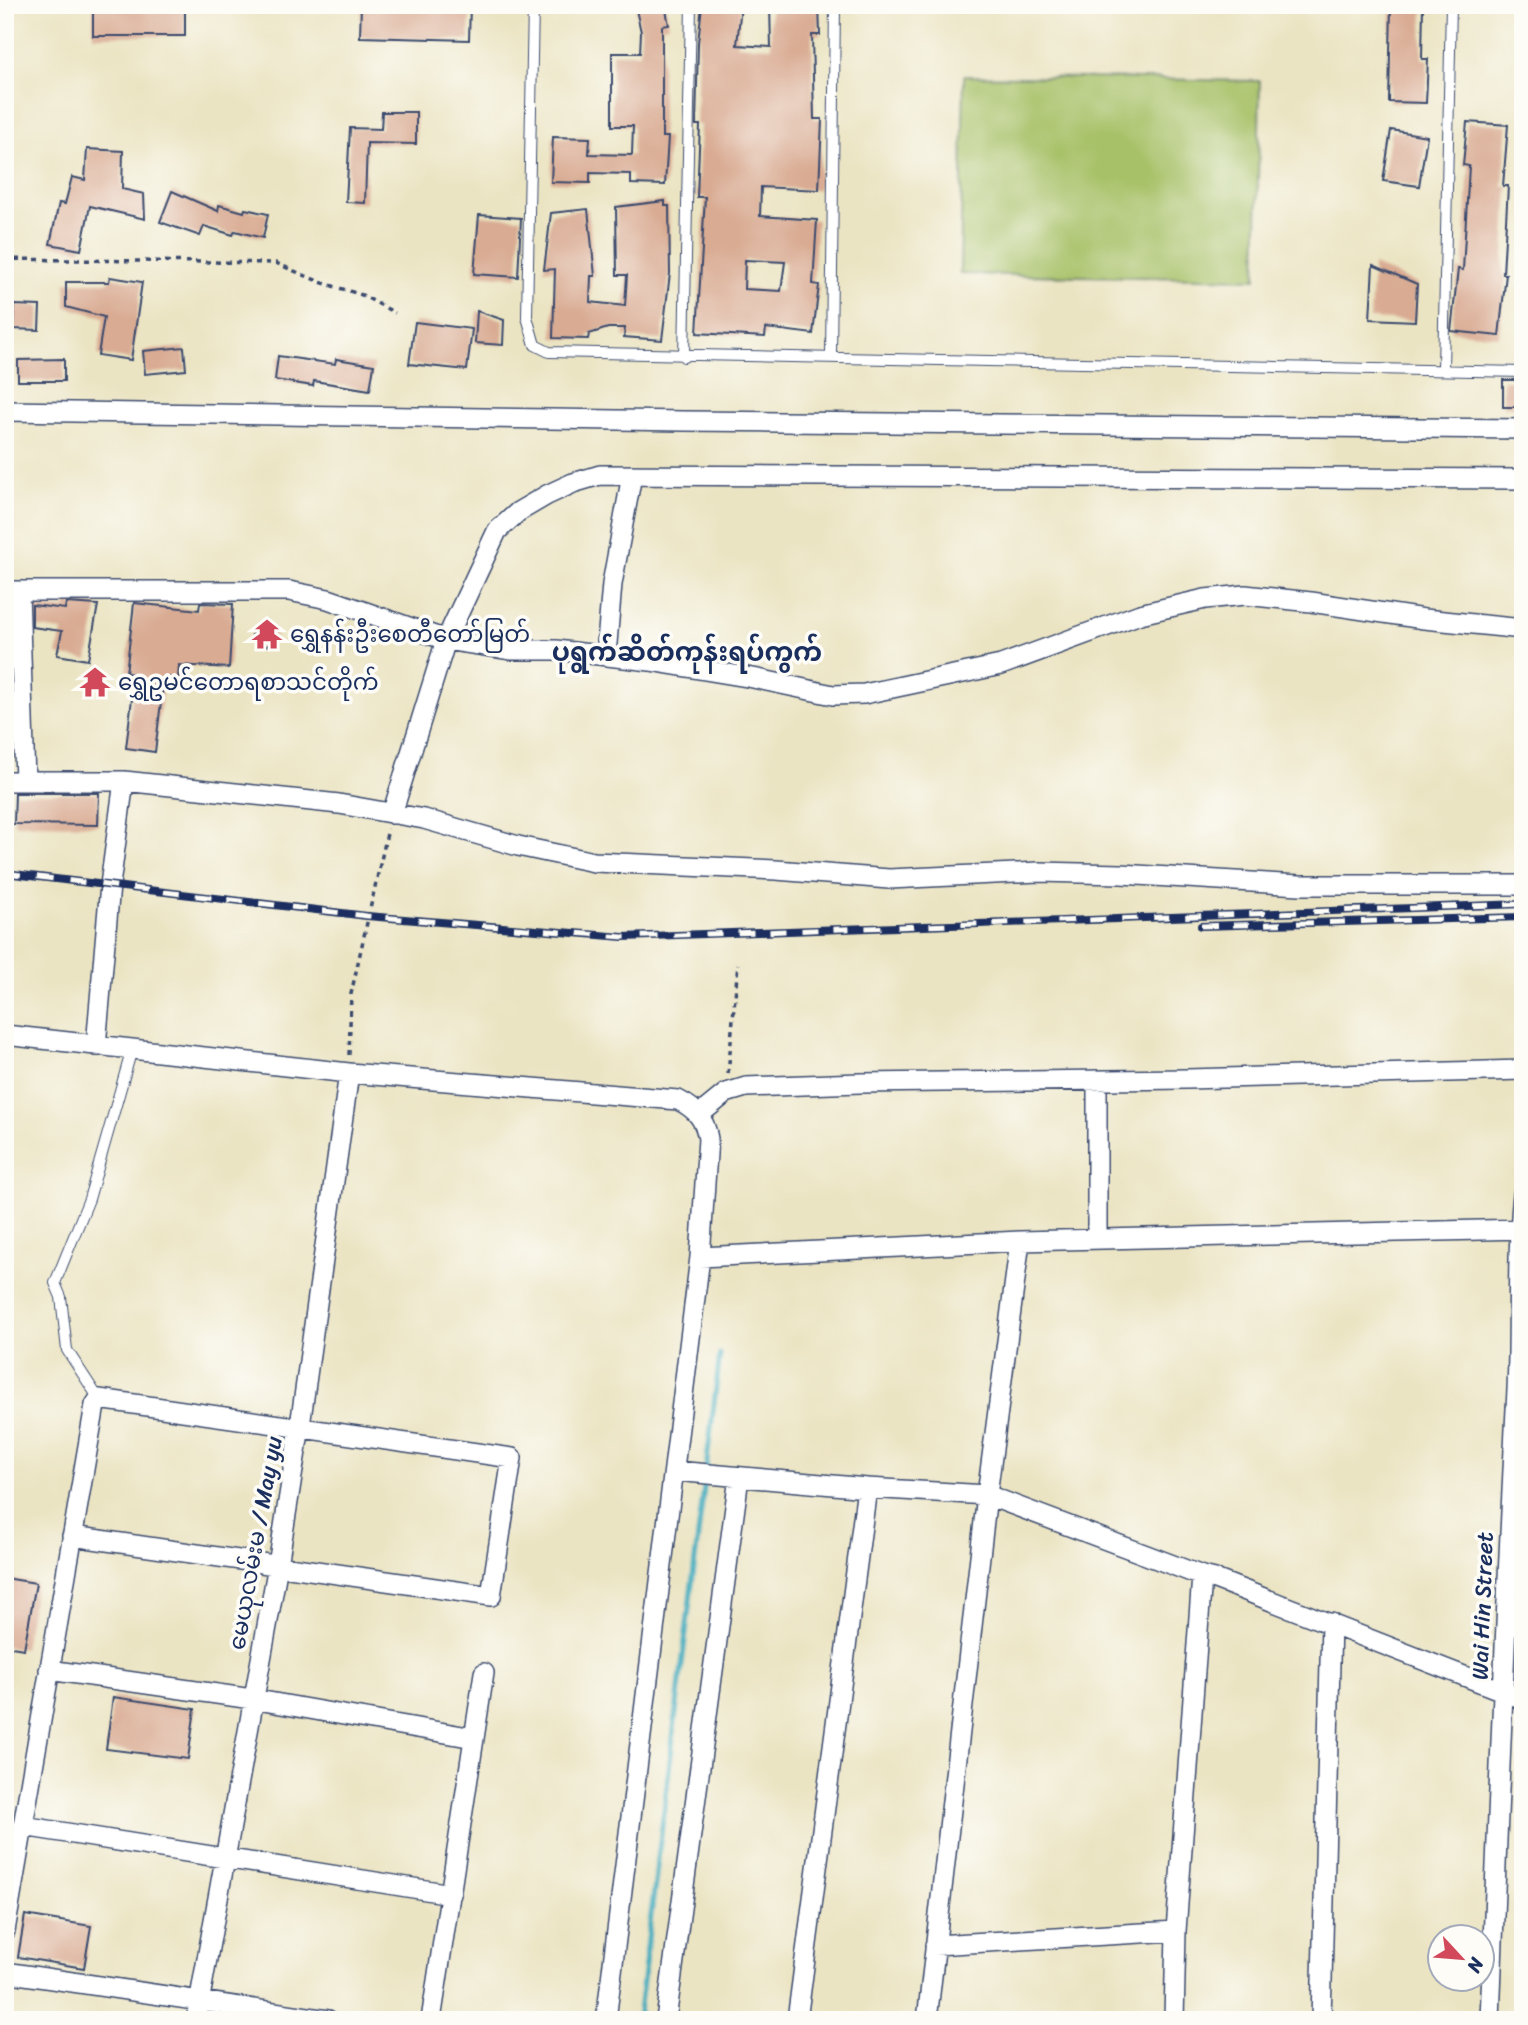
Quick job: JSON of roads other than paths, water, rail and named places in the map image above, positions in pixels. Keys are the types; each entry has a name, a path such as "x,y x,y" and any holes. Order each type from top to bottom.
{"street":[{"path":"5,411 740,422 1523,429"},
{"path":"392,814 446,640 497,531 518,512 573,483 600,474 1523,479"},
{"path":"606,655 612,584 632,475"},
{"path":"1523,629 1245,595 1205,599 1140,614 1001,665 864,694 833,695 753,678 606,655 556,650 512,650 446,640 328,599 289,591 12,591 15,781 124,781 339,804 424,819 518,846 594,862 776,870 889,879 1039,872 1300,885 1523,885"},
{"path":"96,1046 110,885 124,781"},
{"path":"5,1035 348,1073 678,1100 699,1115 706,1127 708,1139 701,1257 678,1471 606,2020"},
{"path":"699,1115 726,1093 747,1087 1523,1070"},
{"name":"မေယုလမ်းမ / May yu","path":"198,2010 278,1565 300,1426 348,1073"},
{"path":"1097,1080 1097,1239"},
{"name":"Wai Hin Street","path":"1490,2020 1503,1690 1516,1515 1523,1194"},
{"path":"701,1257 1020,1241 1521,1229"},
{"path":"926,2020 987,1495 1020,1241"},
{"path":"5,1931 49,1670 72,1536 95,1405 99,1399 513,1458 491,1597 72,1536"},
{"path":"678,1471 867,1489 987,1495 1202,1576 1215,1578 1523,1699"},
{"path":"667,2020 729,1476"},
{"path":"797,2020 867,1489"},
{"path":"1174,2020 1176,1931 1202,1576"},
{"path":"1321,2020 1331,1623"},
{"path":"49,1670 252,1699 474,1738"},
{"path":"431,2020 484,1673"},
{"path":"23,1826 450,1894"},
{"path":"935,1945 1176,1931"},
{"path":"5,1972 198,2010 328,2020"}],"lane":[{"path":"533,5 527,317 535,345 549,352 684,357 831,357 1523,372"},
{"path":"684,357 691,5"},
{"path":"831,357 835,5"},
{"path":"1443,369 1451,5"},
{"path":"99,1399 67,1350 61,1297 55,1283 89,1199 132,1049"}],"waterway":[{"path":"706,1469 720,1354"},
{"path":"638,2020 705,1479"}],"railway":[{"path":"5,873 367,916 623,937 1523,904"},
{"path":"1201,926 1523,917"}],"place":[{"name":"ရွှေနန်းဦးစေတီတော်မြတ်","path":"267,634"},
{"name":"ရွှေဥမင်တောရစာသင်တိုက်","path":"95,682"}],"district":[{"name":"ပုရွက်ဆိတ်ကုန်းရပ်ကွက်","path":"687,652"}]}
